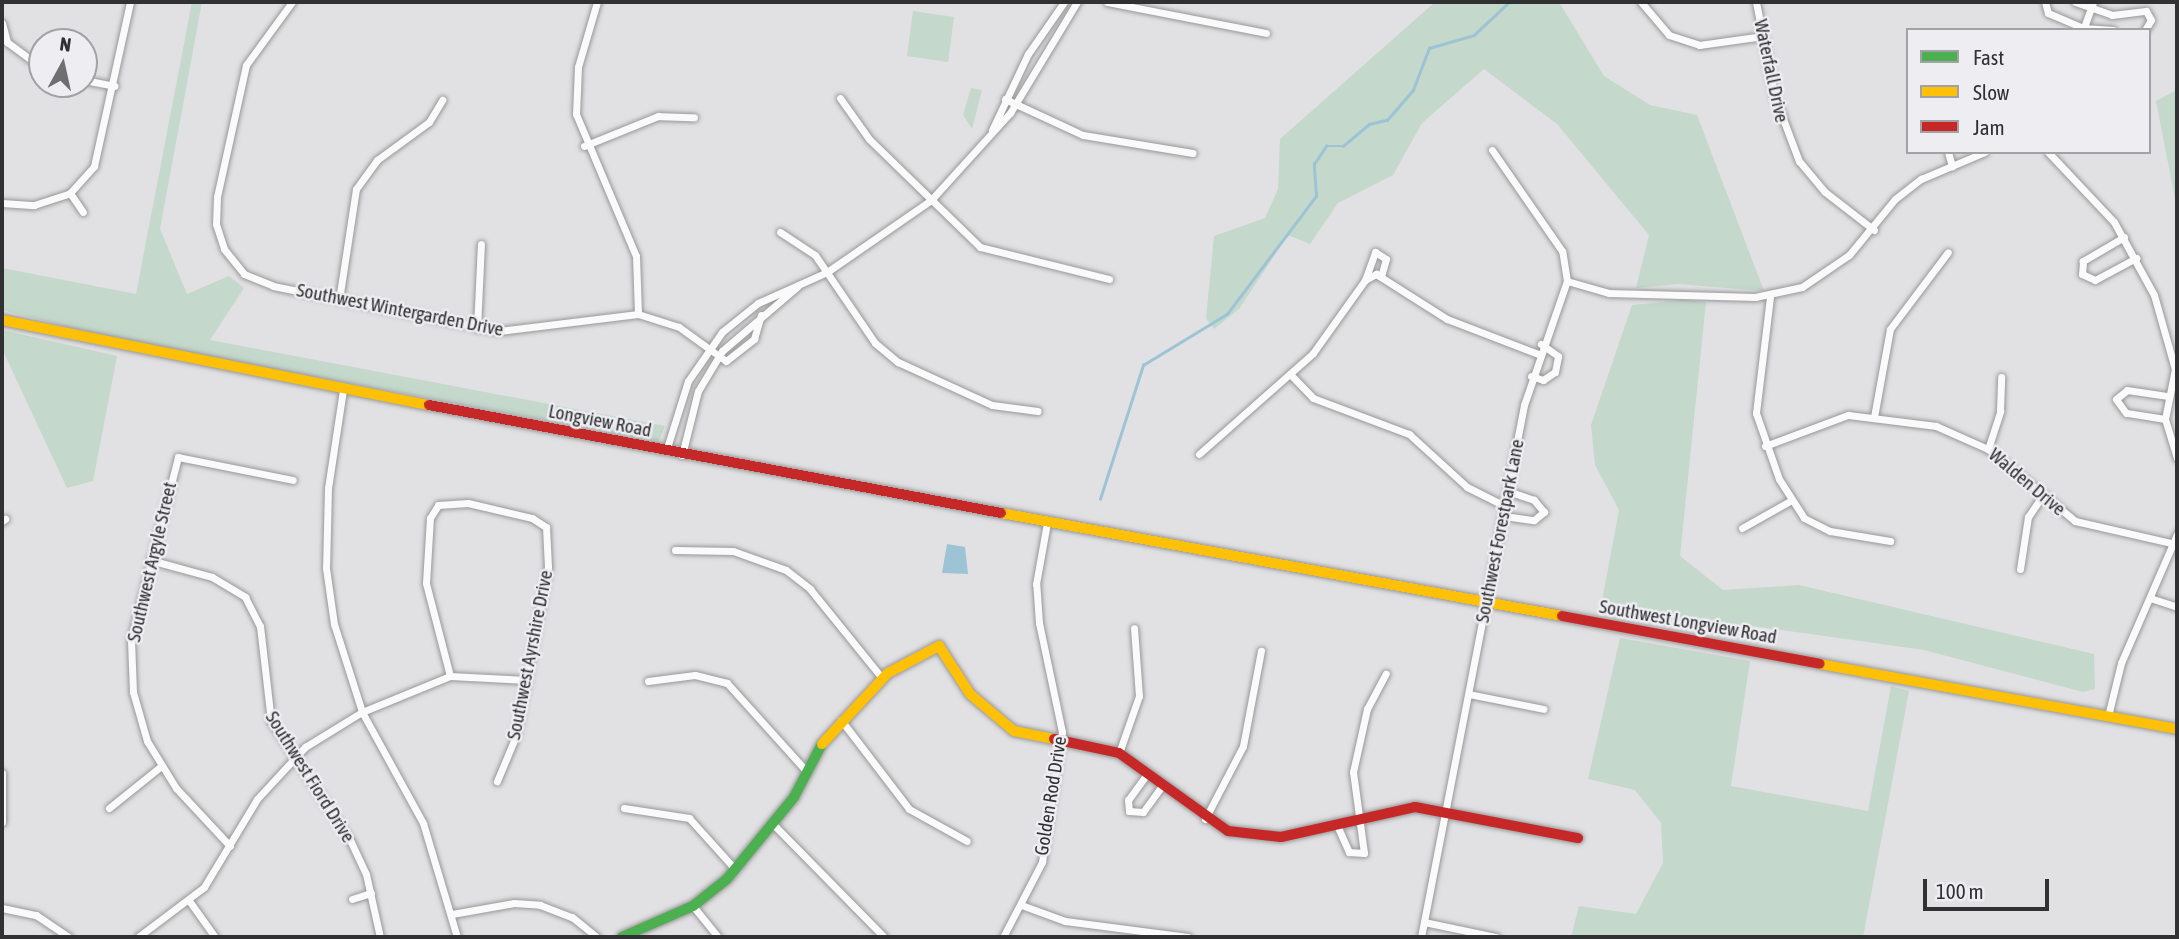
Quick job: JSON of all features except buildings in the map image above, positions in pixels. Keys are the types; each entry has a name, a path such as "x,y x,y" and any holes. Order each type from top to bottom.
{"street":[{"path":"2,204 34,205 69,193 94,166 114,86 130,2"},
{"name":"Southwest Wintergarden Drive","path":"292,2 246,65 216,224 225,250 244,274 339,300 409,308 477,328 519,331 638,314 679,327 719,356"},
{"path":"597,2 575,83 584,146 636,256 638,314"},
{"path":"992,131 1005,99 1064,2"},
{"path":"666,451 684,390 709,347 758,303 827,272 931,200 1014,104 1077,2"},
{"path":"1107,2 1266,33"},
{"path":"1641,2 1669,35 1699,45 1763,36"},
{"name":"Waterfall Drive","path":"1756,2 1784,130 1799,162 1825,192 1874,230"},
{"path":"2045,2 2048,13 2081,28"},
{"path":"2075,2 2128,16 2146,10 2151,20 2146,28"},
{"path":"2083,28 2092,5"},
{"path":"2,23 7,42 28,58"},
{"path":"98,83 114,86"},
{"path":"840,98 869,139 980,247 1109,279"},
{"path":"1005,99 1083,135 1194,153"},
{"path":"339,300 356,189 377,160 429,122 442,100"},
{"path":"584,146 658,116 694,117"},
{"path":"1492,150 1562,251 1567,281 1609,293 1770,297 1802,287 1874,230 1895,198 1973,155"},
{"path":"1949,154 1952,166"},
{"path":"2050,154 2124,237 2167,329 2175,369 2167,396 2165,419 2177,458"},
{"path":"69,193 83,212"},
{"path":"780,232 800,241 827,272 875,343 898,362 992,405 1038,411"},
{"path":"2124,237 2083,261 2082,274 2095,280 2136,258"},
{"path":"477,328 481,244"},
{"path":"1874,417 1890,329 1948,252"},
{"path":"1199,454 1290,374 1336,326 1365,280 1375,253 1386,259 1381,275"},
{"path":"1365,280 1381,275"},
{"path":"1381,275 1447,319 1538,354"},
{"name":"Southwest Forestpark Lane","path":"1421,937 1531,376 1567,281"},
{"path":"682,454 698,391 719,356 761,315 797,287"},
{"path":"1770,297 1756,414 1765,446 1790,501 1830,531 1890,541"},
{"path":"719,356 731,361 760,330 761,315"},
{"name":"Longview Road","path":"2,320 343,390 1193,550"},
{"path":"1531,376 1543,380 1555,372 1558,356 1541,344"},
{"path":"1290,374 1313,398 1409,434 1467,487 1505,506"},
{"path":"1988,449 2000,411 2001,377"},
{"path":"343,390 328,488 326,568 334,624 362,712 423,823 457,937"},
{"path":"2165,419 2126,413 2116,400 2127,390 2167,396"},
{"name":"Walden Drive","path":"1765,446 1821,422 1874,417 1936,426 1988,449 2041,498 2075,521 2171,543"},
{"name":"Southwest Argyle Street","path":"230,846 160,767 138,718 131,661 150,560 178,457 293,480"},
{"path":"1504,516 1534,520 1544,512 1534,500 1508,491"},
{"path":"2020,569 2028,517 2041,498"},
{"path":"1742,528 1790,501"},
{"name":"Southwest Ayrshire Drive","path":"450,676 426,583 427,532 438,505 503,508 546,527 548,567 527,680 515,738 497,781"},
{"name":"Golden Rod Drive","path":"1003,937 1024,906 1042,862 1061,740 1036,584 1047,523"},
{"path":"2108,716 2121,663 2177,534"},
{"path":"675,550 733,551 786,570 810,589 881,678"},
{"name":"Southwest Longview Road","path":"1193,550 2177,729"},
{"name":"Southwest Fiord Drive","path":"150,560 212,577 245,597 260,626 267,712 351,842 370,893 380,937"},
{"path":"2150,598 2177,607"},
{"path":"1119,753 1139,696 1134,628"},
{"path":"622,937 693,906 735,869 773,824 841,720 881,678 939,646 992,715 1014,731 1119,753 1205,819 1262,838 1402,807 1578,838"},
{"path":"1205,819 1243,746 1261,650"},
{"path":"1336,822 1349,852 1364,853 1353,772 1367,709 1386,674"},
{"path":"648,681 695,675 727,683 807,772"},
{"path":"138,937 190,902 230,846 257,799 296,755 362,712 450,676 527,680"},
{"path":"1469,694 1544,709"},
{"path":"841,720 909,809 967,841"},
{"path":"109,808 160,767"},
{"path":"2,773 2,822"},
{"path":"1147,774 1128,800 1129,811 1143,812 1162,786"},
{"path":"624,808 689,818 735,869"},
{"path":"773,824 884,937"},
{"path":"352,899 370,893"},
{"path":"190,902 215,937"},
{"path":"452,914 514,903 540,905 572,917 597,937"},
{"path":"693,906 718,937"},
{"path":"1024,906 1065,921 1188,937"},
{"path":"2,908 36,915 69,937"},
{"path":"1424,922 1496,937"}],"green space":[{"path":"192,2 202,2 160,229 187,294 229,276 244,288 210,340 665,426 659,441 118,340 2,310 2,268 136,294"},
{"path":"1435,2 1559,2 1604,76 1650,105 1697,115 1764,291 1678,284 1636,288 1649,235 1557,124 1484,69 1422,123 1393,175 1338,203 1310,244 1288,235 1239,309 1214,329 1206,318 1214,236 1265,218 1278,189 1280,139"},
{"path":"913,11 954,17 948,62 907,56"},
{"path":"971,88 982,90 972,129 963,115"},
{"path":"2177,90 2177,209 2156,101"},
{"path":"1684,300 1706,302 1680,556 1723,590 1799,585 2094,654 2095,689 2083,692 1924,650 1745,625 1737,632 1601,606 1619,510 1595,465 1591,425 1632,305"},
{"path":"2,330 117,356 93,481 67,488 2,349"},
{"path":"1620,638 1750,661 1731,786 1868,811 1891,686 1909,691 1863,937 1571,937 1579,906 1636,914 1663,863 1661,823 1635,790 1588,779"}],"water":[{"path":"947,544 965,547 968,574 942,573"}],"waterway":[{"path":"1100,499 1143,365 1227,314 1316,196 1314,164 1326,146 1343,146 1369,124 1387,120 1413,90 1429,48 1474,35 1509,2"}],"traffic: fast":[{"path":"622,937 693,906 727,879 794,797 822,744"}],"traffic: slow":[{"path":"2,320 429,405"},
{"path":"1001,513 1562,616"},
{"path":"822,744 888,673 939,646 970,694 1014,731 1054,739"},
{"path":"1820,664 2177,729"}],"traffic: jam":[{"path":"429,405 1001,513"},
{"path":"1562,616 1820,664"},
{"path":"1054,739 1119,753 1228,831 1281,837 1415,807 1578,838"}]}
